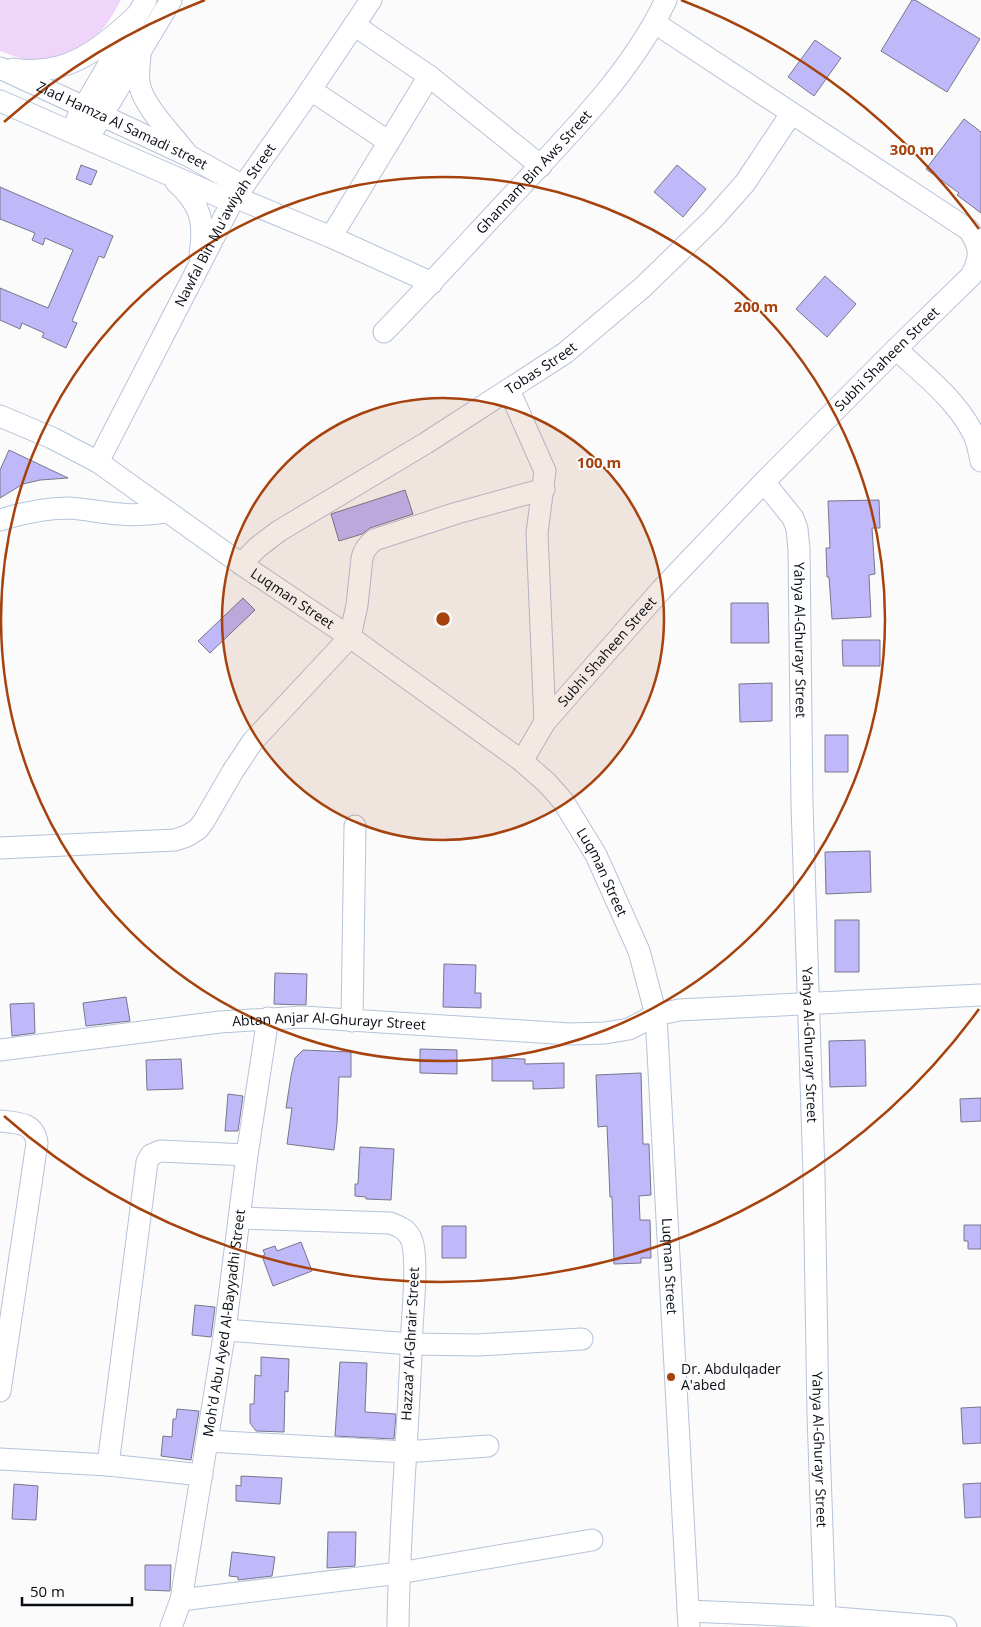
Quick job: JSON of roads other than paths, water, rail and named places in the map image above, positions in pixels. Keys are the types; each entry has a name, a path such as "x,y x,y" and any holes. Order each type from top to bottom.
{"street":[{"path":"93,111 140,54 171,0"},
{"name":"Nawfal Bin Mu'awiyah Street","path":"98,462 237,195 311,90 371,0"},
{"name":"Ghannam Bin Aws Street","path":"384,332 432,283 593,109 630,61 655,24 666,0"},
{"path":"0,68 42,71 68,64 98,49 114,36 141,7"},
{"path":"78,136 93,111 141,7"},
{"path":"354,24 429,76 541,166"},
{"name":"Subhi Shaheen Street","path":"522,761 545,722 662,589 764,482 896,349 972,276 977,265 979,252 969,230 655,24"},
{"path":"140,54 140,86 144,99 189,156"},
{"name":"Ziad Hamza Al Samadi street","path":"0,68 189,156 237,195"},
{"path":"332,238 429,76"},
{"path":"311,90 389,142"},
{"name":"Ziad Hamza Al Samadi street","path":"0,101 166,174 237,195"},
{"name":"Tobas Street","path":"241,564 258,546 279,530 426,442 565,352 644,287 713,219 744,183 791,114"},
{"path":"166,174 182,187 198,208 202,231 199,267"},
{"path":"237,195 432,283"},
{"path":"896,349 933,383 962,415 975,437 981,461"},
{"path":"509,390 545,471 537,534 545,722"},
{"name":"Luqman Street","path":"0,416 52,438 98,462 166,512 350,637 522,761 547,783 563,801 596,855 639,951 656,1015 688,1619"},
{"name":"Yahya Al-Ghurayr Street","path":"764,482 793,518 797,529 799,549 802,804 809,1004 824,1617"},
{"path":"0,848 175,840 187,836 198,829 253,741 350,637 357,606 362,558 364,551 374,540 457,513 544,489"},
{"path":"0,520 34,511 68,508 142,515 166,512"},
{"path":"352,1021 355,826"},
{"name":"Abtan Anjar Al-Ghurayr Street","path":"0,1050 220,1022 268,1018 303,1017 569,1034 605,1033 629,1029 656,1015 679,1010 981,995"},
{"name":"Moh'd Abu Ayed Al-Bayyadhi Street","path":"171,1627 181,1600 208,1441 225,1330 247,1154 268,1018"},
{"path":"0,1121 18,1123 32,1129 36,1135 37,1144 0,1391"},
{"path":"108,1465 147,1162 151,1155 160,1152 247,1154"},
{"name":"Hazzaa‘ Al-Ghrair Street","path":"240,1218 390,1223 402,1227 409,1233 413,1243 412,1344 399,1573 398,1627"},
{"path":"225,1330 412,1344 477,1346 582,1339"},
{"path":"208,1441 405,1452 488,1446"},
{"path":"0,1459 108,1465 202,1475"},
{"path":"181,1600 399,1573 592,1540"},
{"path":"688,1619 824,1617 946,1627"}],"place":[{"name":"Dr. Abdulqader A'abed","path":"671,1377"}]}
